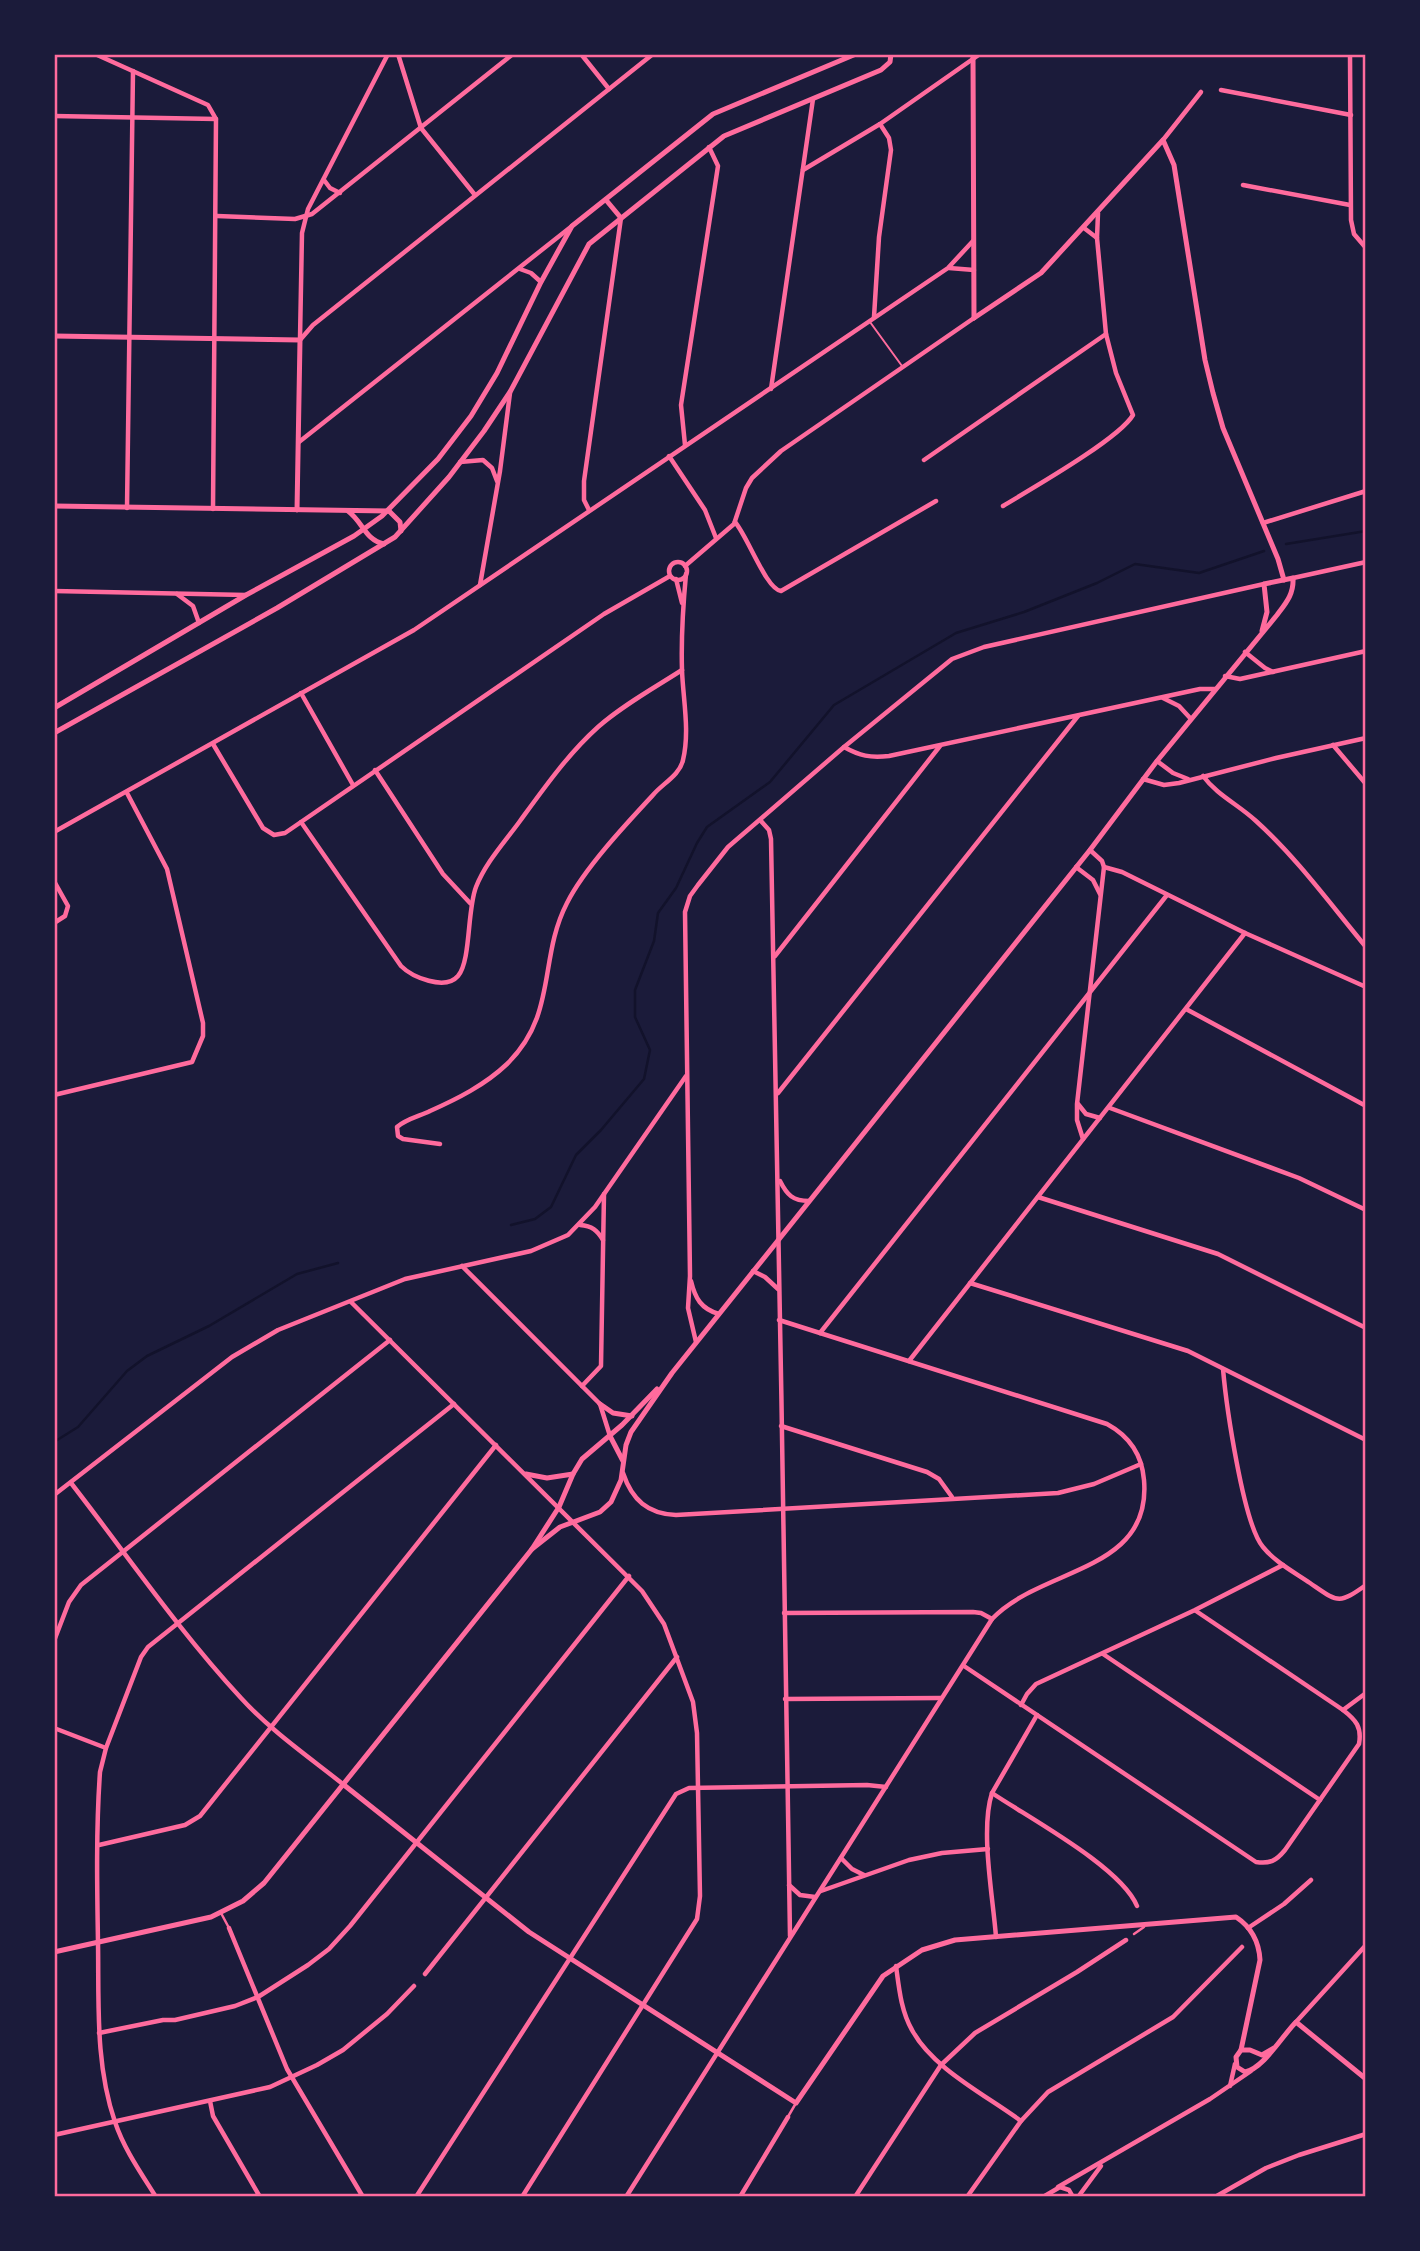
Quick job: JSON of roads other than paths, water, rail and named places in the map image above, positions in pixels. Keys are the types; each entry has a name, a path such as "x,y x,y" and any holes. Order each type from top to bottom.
{"street":[{"path":"95,54 208,105 216,119 213,509"},
{"path":"297,510 302,233 305,217 388,54"},
{"path":"398,54 421,128 475,196"},
{"path":"216,216 295,219 319,210 513,54"},
{"path":"582,54 609,89"},
{"path":"54,336 300,340 313,325 653,54"},
{"path":"298,443 713,114 856,54"},
{"path":"54,733 277,608 401,531 460,461 510,392 585,250 593,240 709,146 732,132 887,66 891,54"},
{"path":"803,170 880,124 980,54"},
{"path":"1350,54 1350,205 1354,234 1366,248"},
{"path":"973,57 974,318"},
{"path":"127,508 133,71"},
{"path":"1221,90 1351,115"},
{"path":"685,566 735,522 752,478 781,451 1041,273 1163,140 1201,93"},
{"path":"771,388 813,99"},
{"path":"54,116 216,119"},
{"path":"871,319 891,150 889,138 880,124"},
{"path":"1163,140 1174,165 1205,360 1213,393 1223,428 1284,580"},
{"path":"685,445 681,405 718,166 709,146"},
{"path":"324,179 330,188 340,192"},
{"path":"1243,185 1350,205"},
{"path":"589,510 584,500 583,481 621,218 606,200"},
{"path":"1003,506 1105,440 1129,422 1133,415 1116,373 1105,334 1097,238 1098,213"},
{"path":"54,708 246,595 364,530 389,511 438,459 471,416 497,373 541,282 572,226"},
{"path":"1084,228 1097,238"},
{"path":"54,832 406,634 948,268 974,240"},
{"path":"519,268 531,272 541,282"},
{"path":"948,268 974,270"},
{"path":"924,460 1105,334"},
{"path":"480,586 510,392"},
{"path":"669,456 705,510 716,538"},
{"path":"460,461 477,459 488,462 498,481"},
{"path":"1263,523 1366,492"},
{"path":"735,522 746,536 766,578 773,588 781,591 936,501"},
{"path":"54,506 389,511 400,522 401,531"},
{"path":"348,511 358,519 372,540 384,544"},
{"path":"696,1342 688,1308 690,1276 685,912 690,897 728,847 844,747 952,659 965,652 1366,562"},
{"path":"683,607 671,565 680,563 685,566"},
{"path":"440,1144 403,1139 398,1136 397,1127 473,1090 506,1065 523,1047 543,1004 556,930 566,904 617,836 674,776 683,762 686,727 682,670 685,566"},
{"path":"213,744 263,828 279,835 604,614 673,578 682,579 686,575"},
{"path":"1141,1464 1094,1485 1058,1493 676,1515 652,1511 637,1500 624,1473 626,1445 631,1432 672,1373 1290,597 1294,587 1293,578"},
{"path":"1262,631 1267,612 1264,584"},
{"path":"54,591 246,595"},
{"path":"176,594 194,606 199,623"},
{"path":"1225,676 1240,680 1366,651"},
{"path":"1245,652 1274,672"},
{"path":"301,822 401,966 416,978 445,982 457,977 463,966 470,903 495,852 565,760 599,726 682,670"},
{"path":"844,747 860,756 889,757 1200,689 1215,689"},
{"path":"302,693 353,785"},
{"path":"1162,698 1179,706 1191,719"},
{"path":"777,1094 1078,716"},
{"path":"1143,779 1164,785 1366,738"},
{"path":"1334,745 1366,785"},
{"path":"774,957 941,746"},
{"path":"1157,761 1188,780"},
{"path":"375,770 443,874 470,903"},
{"path":"1203,776 1214,790 1257,822 1293,860 1366,947"},
{"path":"54,1095 192,1062 203,1035 203,1023 167,869 127,793"},
{"path":"760,820 769,830 771,839 780,1237 779,1320 790,1937"},
{"path":"1083,1140 1077,1120 1077,1104 1104,867 1102,861 1090,850"},
{"path":"1076,867 1093,880 1101,896"},
{"path":"1104,867 1122,872 1245,933 1366,986"},
{"path":"54,881 68,906 65,916 54,923"},
{"path":"820,1333 1167,895"},
{"path":"909,1361 1245,933"},
{"path":"1186,1009 1366,1106"},
{"path":"54,1495 232,1357 278,1330 405,1279 531,1251 568,1235 580,1225 604,1193 687,1074"},
{"path":"1077,1104 1087,1114 1100,1118"},
{"path":"1110,1108 1299,1178 1366,1210"},
{"path":"779,1180 786,1193 793,1198 809,1201"},
{"path":"582,1386 601,1366 604,1193"},
{"path":"1038,1197 1218,1254 1366,1328"},
{"path":"580,1225 596,1230 604,1241"},
{"path":"462,1265 600,1404 613,1413 632,1416"},
{"path":"753,1271 765,1277 779,1290"},
{"path":"690,1276 694,1294 701,1305 719,1314"},
{"path":"970,1283 1181,1349 1366,1440"},
{"path":"351,1302 642,1591 664,1624 689,1689 695,1716 699,1911 693,1926 522,2197"},
{"path":"626,2197 992,1619 1013,1600 1098,1561 1119,1548 1129,1537 1143,1511 1145,1496 1141,1464 1134,1447 1128,1439 1107,1424 779,1320"},
{"path":"54,1641 74,1592 390,1340"},
{"path":"1223,1368 1247,1510 1254,1534 1283,1564 1334,1598 1347,1598 1366,1585"},
{"path":"54,1952 197,1920 221,1912 243,1901 271,1877 532,1549 559,1507 573,1474 587,1453 632,1416 672,1373"},
{"path":"156,2197 126,2148 115,2122 103,2072 99,2034 99,1780 106,1748 141,1657 148,1647 454,1404"},
{"path":"600,1404 610,1436 624,1464"},
{"path":"781,1426 927,1472 939,1479 953,1498"},
{"path":"99,1845 193,1822 208,1807 496,1445"},
{"path":"532,1549 561,1527 606,1508 624,1473"},
{"path":"526,1474 554,1478 573,1474"},
{"path":"71,1483 178,1623 240,1698 271,1727 529,1932 642,2007 796,2103"},
{"path":"1021,1705 1036,1684 1195,1610 1283,1564"},
{"path":"99,2034 235,2006 258,1997 329,1949 629,1576"},
{"path":"964,1666 1256,1862 1272,1862 1279,1858 1359,1744 1361,1731 1359,1725 1343,1710 1195,1610"},
{"path":"784,1614 973,1612 992,1619"},
{"path":"1102,1653 1320,1800"},
{"path":"425,1974 677,1656"},
{"path":"1343,1710 1366,1693"},
{"path":"785,1699 942,1698"},
{"path":"996,1937 987,1819 992,1793 1037,1715"},
{"path":"54,1728 106,1748"},
{"path":"416,2197 676,1794 689,1788 886,1787"},
{"path":"992,1793 1104,1868 1125,1885 1138,1906"},
{"path":"789,1884 800,1895 817,1895 926,1856 988,1849"},
{"path":"841,1858 864,1876"},
{"path":"1248,1928 1284,1904 1311,1881"},
{"path":"221,1912 292,2077 363,2197"},
{"path":"741,2197 796,2103 883,1976 922,1950 939,1944 1236,1917 1248,1928 1259,1949 1260,1960 1245,2028 1244,2050"},
{"path":"1134,1934 1149,1923"},
{"path":"855,2197 941,2065 975,2033 1126,1940"},
{"path":"1043,2197 1254,2069 1366,1945"},
{"path":"967,2197 1021,2120 1048,2092 1173,2017 1242,1947"},
{"path":"896,1965 904,2011 912,2031 941,2065 1021,2120"},
{"path":"54,2135 261,2089 292,2077 342,2050 387,2014 414,1986"},
{"path":"1296,2022 1366,2079"},
{"path":"1230,2086 1237,2054 1244,2050 1265,2055 1274,2048"},
{"path":"1254,2069 1258,2060 1256,2054"},
{"path":"1236,2063 1242,2071 1254,2069"},
{"path":"211,2101 213,2116 260,2197"},
{"path":"1215,2197 1266,2168 1366,2134"},
{"path":"1056,2188 1067,2188 1075,2197 1104,2162"},
{"path":"1050,2197 1056,2188"}],"lane":[{"path":"871,319 903,367"}],"waterway":[{"path":"1286,544 1366,531"},
{"path":"511,1225 535,1219 551,1207 576,1155 644,1079 650,1050 635,1017 635,990 654,941 658,913 676,888 697,843 707,827 770,782 834,705 956,633 1024,612 1097,583 1135,564 1199,573 1264,551"},
{"path":"54,1442 78,1427 127,1371 147,1356 209,1326 297,1274 338,1263"}]}
